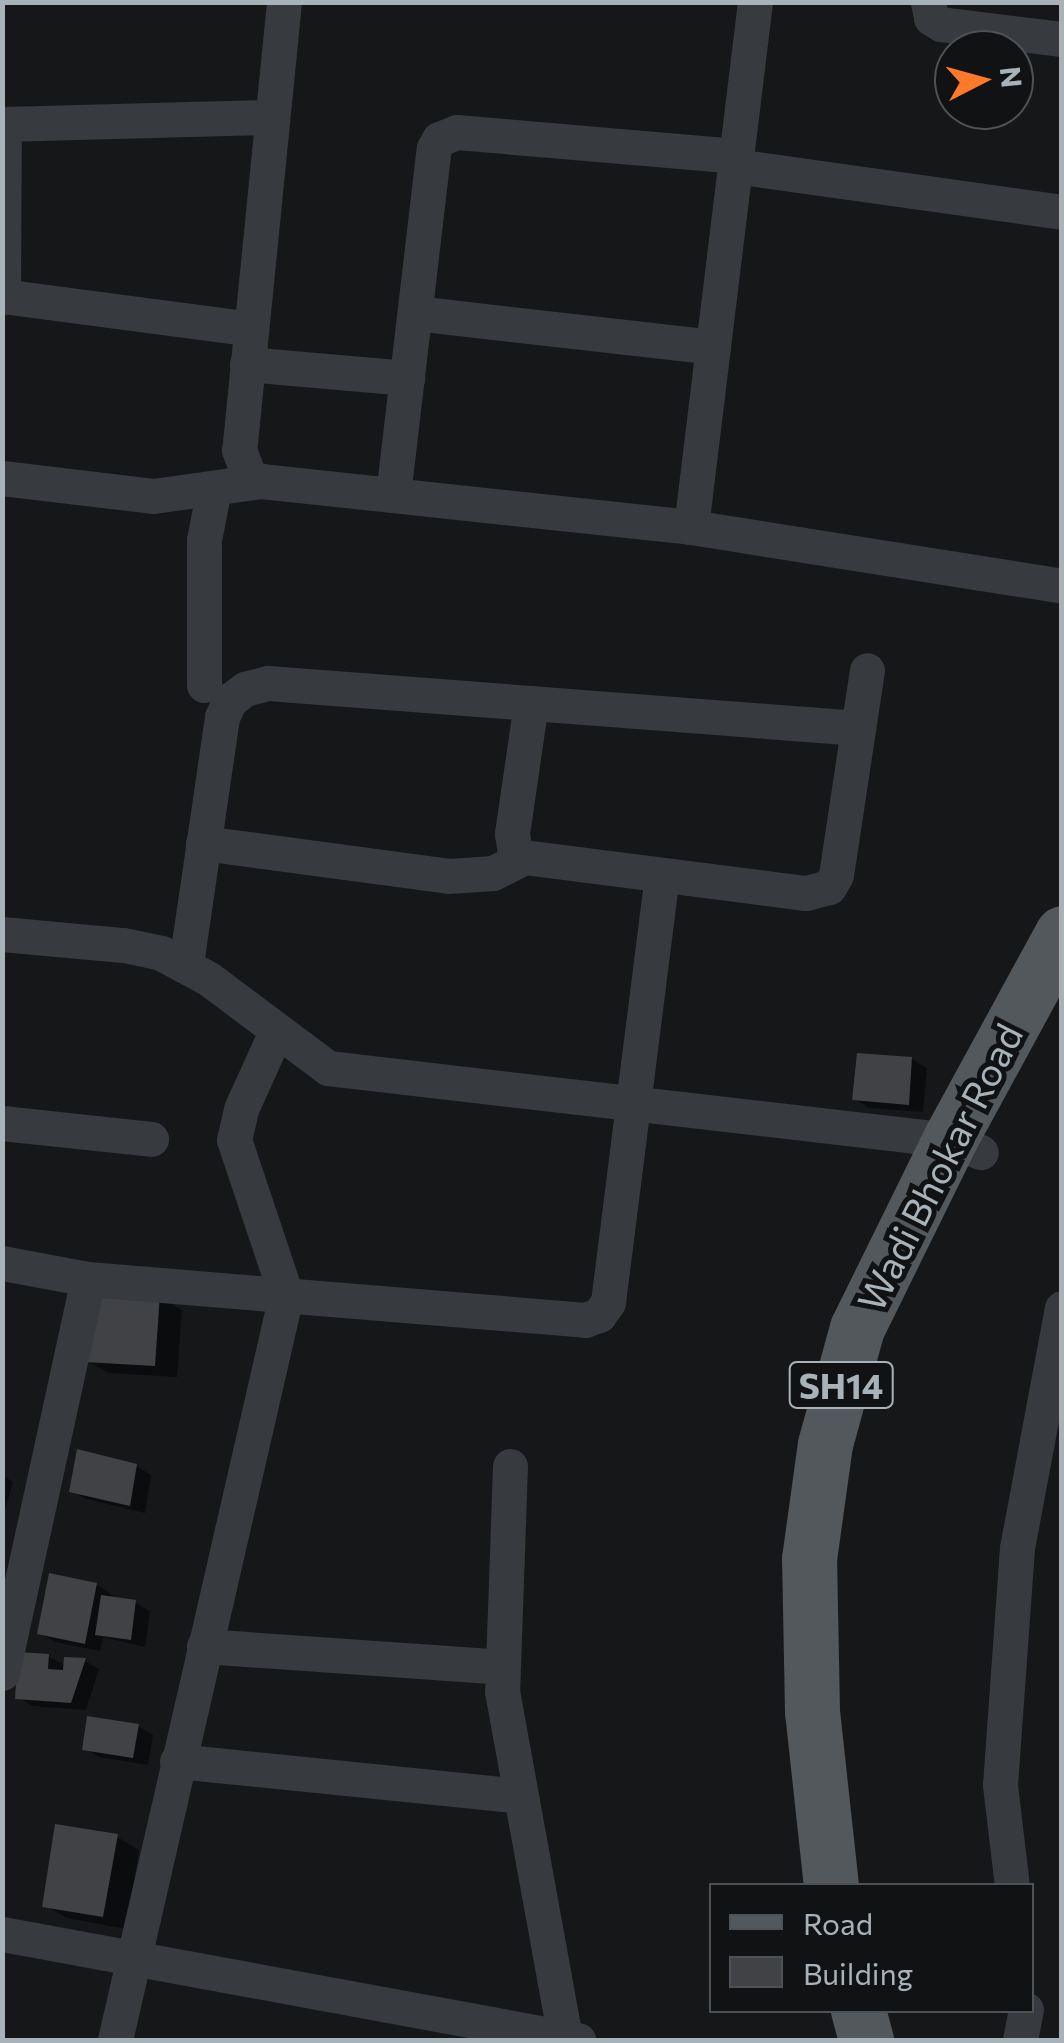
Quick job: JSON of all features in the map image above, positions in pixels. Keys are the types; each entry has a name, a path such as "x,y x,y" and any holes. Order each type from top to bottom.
{"main road":[{"name":"Wadi Bhokar Road","path":"866,1883 847,1675 846,1564 854,1480 877,1376 965,1146 1062,933"},
{"name":"Wadi Bhokar Road","path":"831,1883 812,1711 810,1578 825,1444 857,1328 965,1146 1062,998"},
{"path":"859,2013 866,2040"},
{"path":"896,2013 902,2040"}],"street":[{"path":"261,481 249,476 239,450 284,2"},
{"path":"691,527 755,2"},
{"path":"928,2 932,18 940,24 1062,39"},
{"path":"251,328 3,296 3,124 272,117"},
{"path":"394,495 434,148 448,133 736,161 1062,212"},
{"path":"415,313 713,347"},
{"path":"247,364 407,378"},
{"path":"2,478 153,496 261,481 691,527 1062,586"},
{"path":"204,685 204,540 214,488"},
{"path":"532,703 512,834 515,852 524,858 806,893 829,887 836,875 867,670"},
{"path":"186,964 222,716 230,700 245,689 268,683 858,728"},
{"path":"204,844 449,876 494,874 524,858"},
{"path":"2,1263 88,1279 585,1320 600,1314 608,1302 662,875"},
{"path":"2,934 124,945 186,964 328,1068 965,1146"},
{"path":"115,2040 130,1958 286,1295 236,1156 234,1140 241,1110 276,1032"},
{"path":"2,1123 151,1140"},
{"path":"2,1674 88,1279"},
{"path":"1012,1883 1000,1785 1017,1548 1056,1365 1062,1308"},
{"path":"2,1934 454,2029 572,2039 520,1796 501,1667 510,1466"},
{"path":"204,1646 501,1667"},
{"path":"177,1761 520,1796"},
{"path":"1020,2040 1025,2013"}],"building":[{"path":"857,1053 912,1057 909,1105 852,1100"},
{"path":"93,1289 160,1294 155,1366 84,1362"},
{"path":"77,1449 137,1464 130,1506 69,1492"},
{"path":"49,1573 97,1583 85,1644 37,1634"},
{"path":"101,1595 136,1600 131,1640 95,1635"},
{"path":"18,1652 49,1654 48,1669 63,1670 64,1657 86,1658 71,1703 15,1699"},
{"path":"87,1716 139,1724 133,1758 82,1750"},
{"path":"55,1824 118,1834 103,1917 42,1907"}]}
